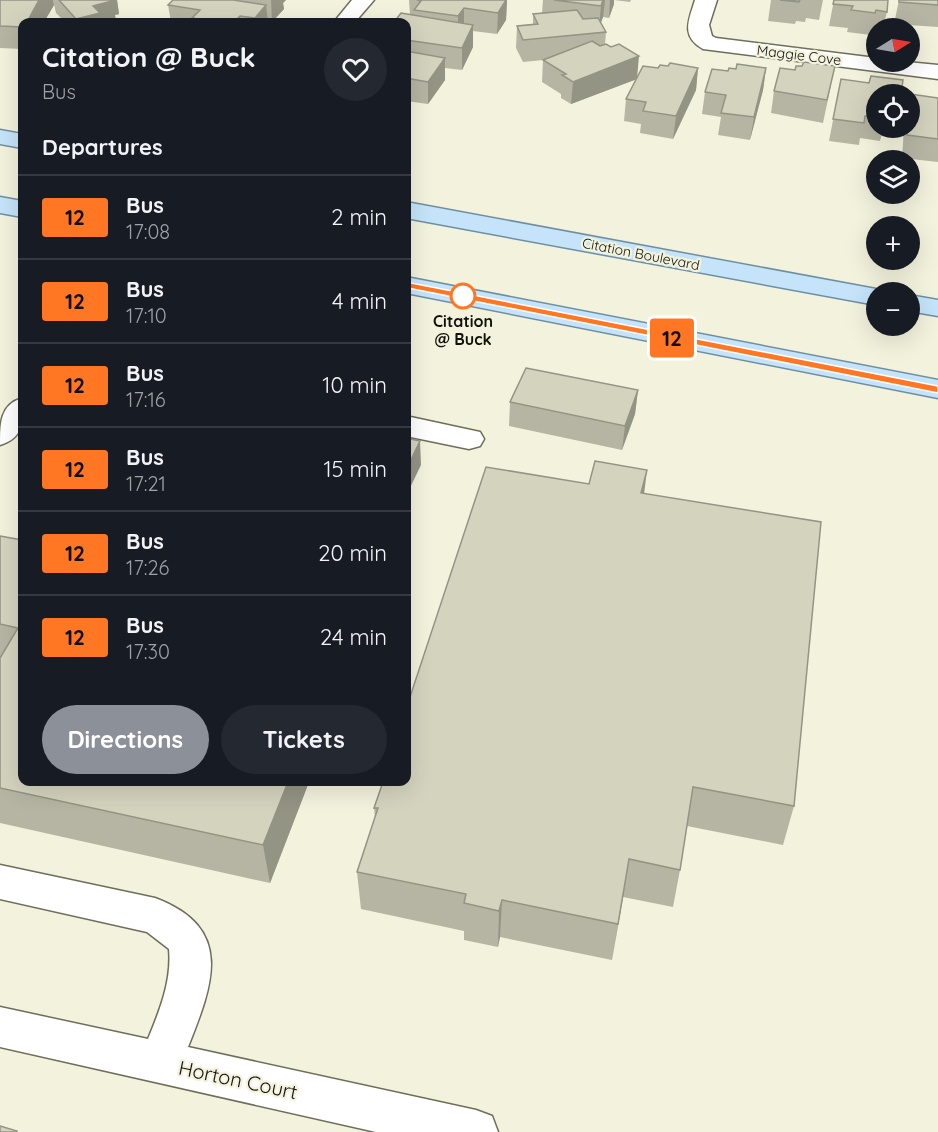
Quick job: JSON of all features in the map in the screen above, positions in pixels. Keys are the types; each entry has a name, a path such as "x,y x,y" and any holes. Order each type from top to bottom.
{"main road":[{"path":"0,137 18,140"},
{"path":"0,205 18,208"},
{"name":"Citation Boulevard","path":"411,211 866,295"},
{"path":"411,286 938,389"},
{"path":"920,305 938,308"}],"street":[{"path":"347,18 363,0"},
{"name":"Maggie Cove","path":"706,0 698,31 702,39 711,44 938,72"},
{"path":"0,435 18,413"},
{"path":"411,427 469,439"},
{"path":"0,882 155,916 181,933 186,940 190,960 189,987 160,1063"},
{"name":"Horton Court","path":"0,1028 160,1063 370,1121 476,1132"}],"building":[{"path":"0,0 39,0 29,18 18,18 18,27 0,26"},
{"path":"59,0 112,0 93,6 100,13 75,18"},
{"path":"173,0 233,0 266,5 255,18 240,16 238,18 192,18 200,10 168,5"},
{"path":"417,0 506,0 498,13 464,8 458,16 414,10 421,1"},
{"path":"554,0 603,0 601,6"},
{"path":"834,0 888,0 887,12 851,10 853,6 833,4"},
{"path":"899,0 938,0 938,5 899,2"},
{"path":"577,10 583,19 598,18 606,32 523,40 517,26 538,24 533,14"},
{"path":"401,13 473,25 462,48 411,41 411,18 397,18"},
{"path":"592,41 600,46 606,44 611,47 619,44 639,56 573,82 562,75 566,74 543,60"},
{"path":"411,52 445,58 428,82 411,79"},
{"path":"804,62 835,66 827,100 774,91 780,68 795,70 796,66 802,66"},
{"path":"670,63 698,68 676,116 643,111 646,102 626,99 643,66 658,68 660,65 668,66"},
{"path":"737,64 766,68 754,117 721,113 726,95 705,92 712,69 728,71 729,68 736,69"},
{"path":"871,76 903,80 902,84 866,84 864,123 833,119 841,79 869,83"},
{"path":"920,95 938,98 938,139 920,137"},
{"path":"526,368 638,390 625,426 510,402"},
{"path":"411,439 420,441 411,460"},
{"path":"595,461 647,470 641,493 821,522 794,806 693,787 680,870 629,859 618,924 502,900 499,911 464,903 466,894 357,872 378,808 374,808 382,786 411,786 411,694 486,467 589,484"},
{"path":"0,536 18,539 18,628 0,624"},
{"path":"18,628 18,786 286,786 263,845 0,788 0,658"},
{"path":"0,1126 17,1131 0,1132"}],"bus line":[{"name":"12","path":"411,286 938,389"}],"place":[{"name":"Citation @ Buck","path":"463,296"}]}
